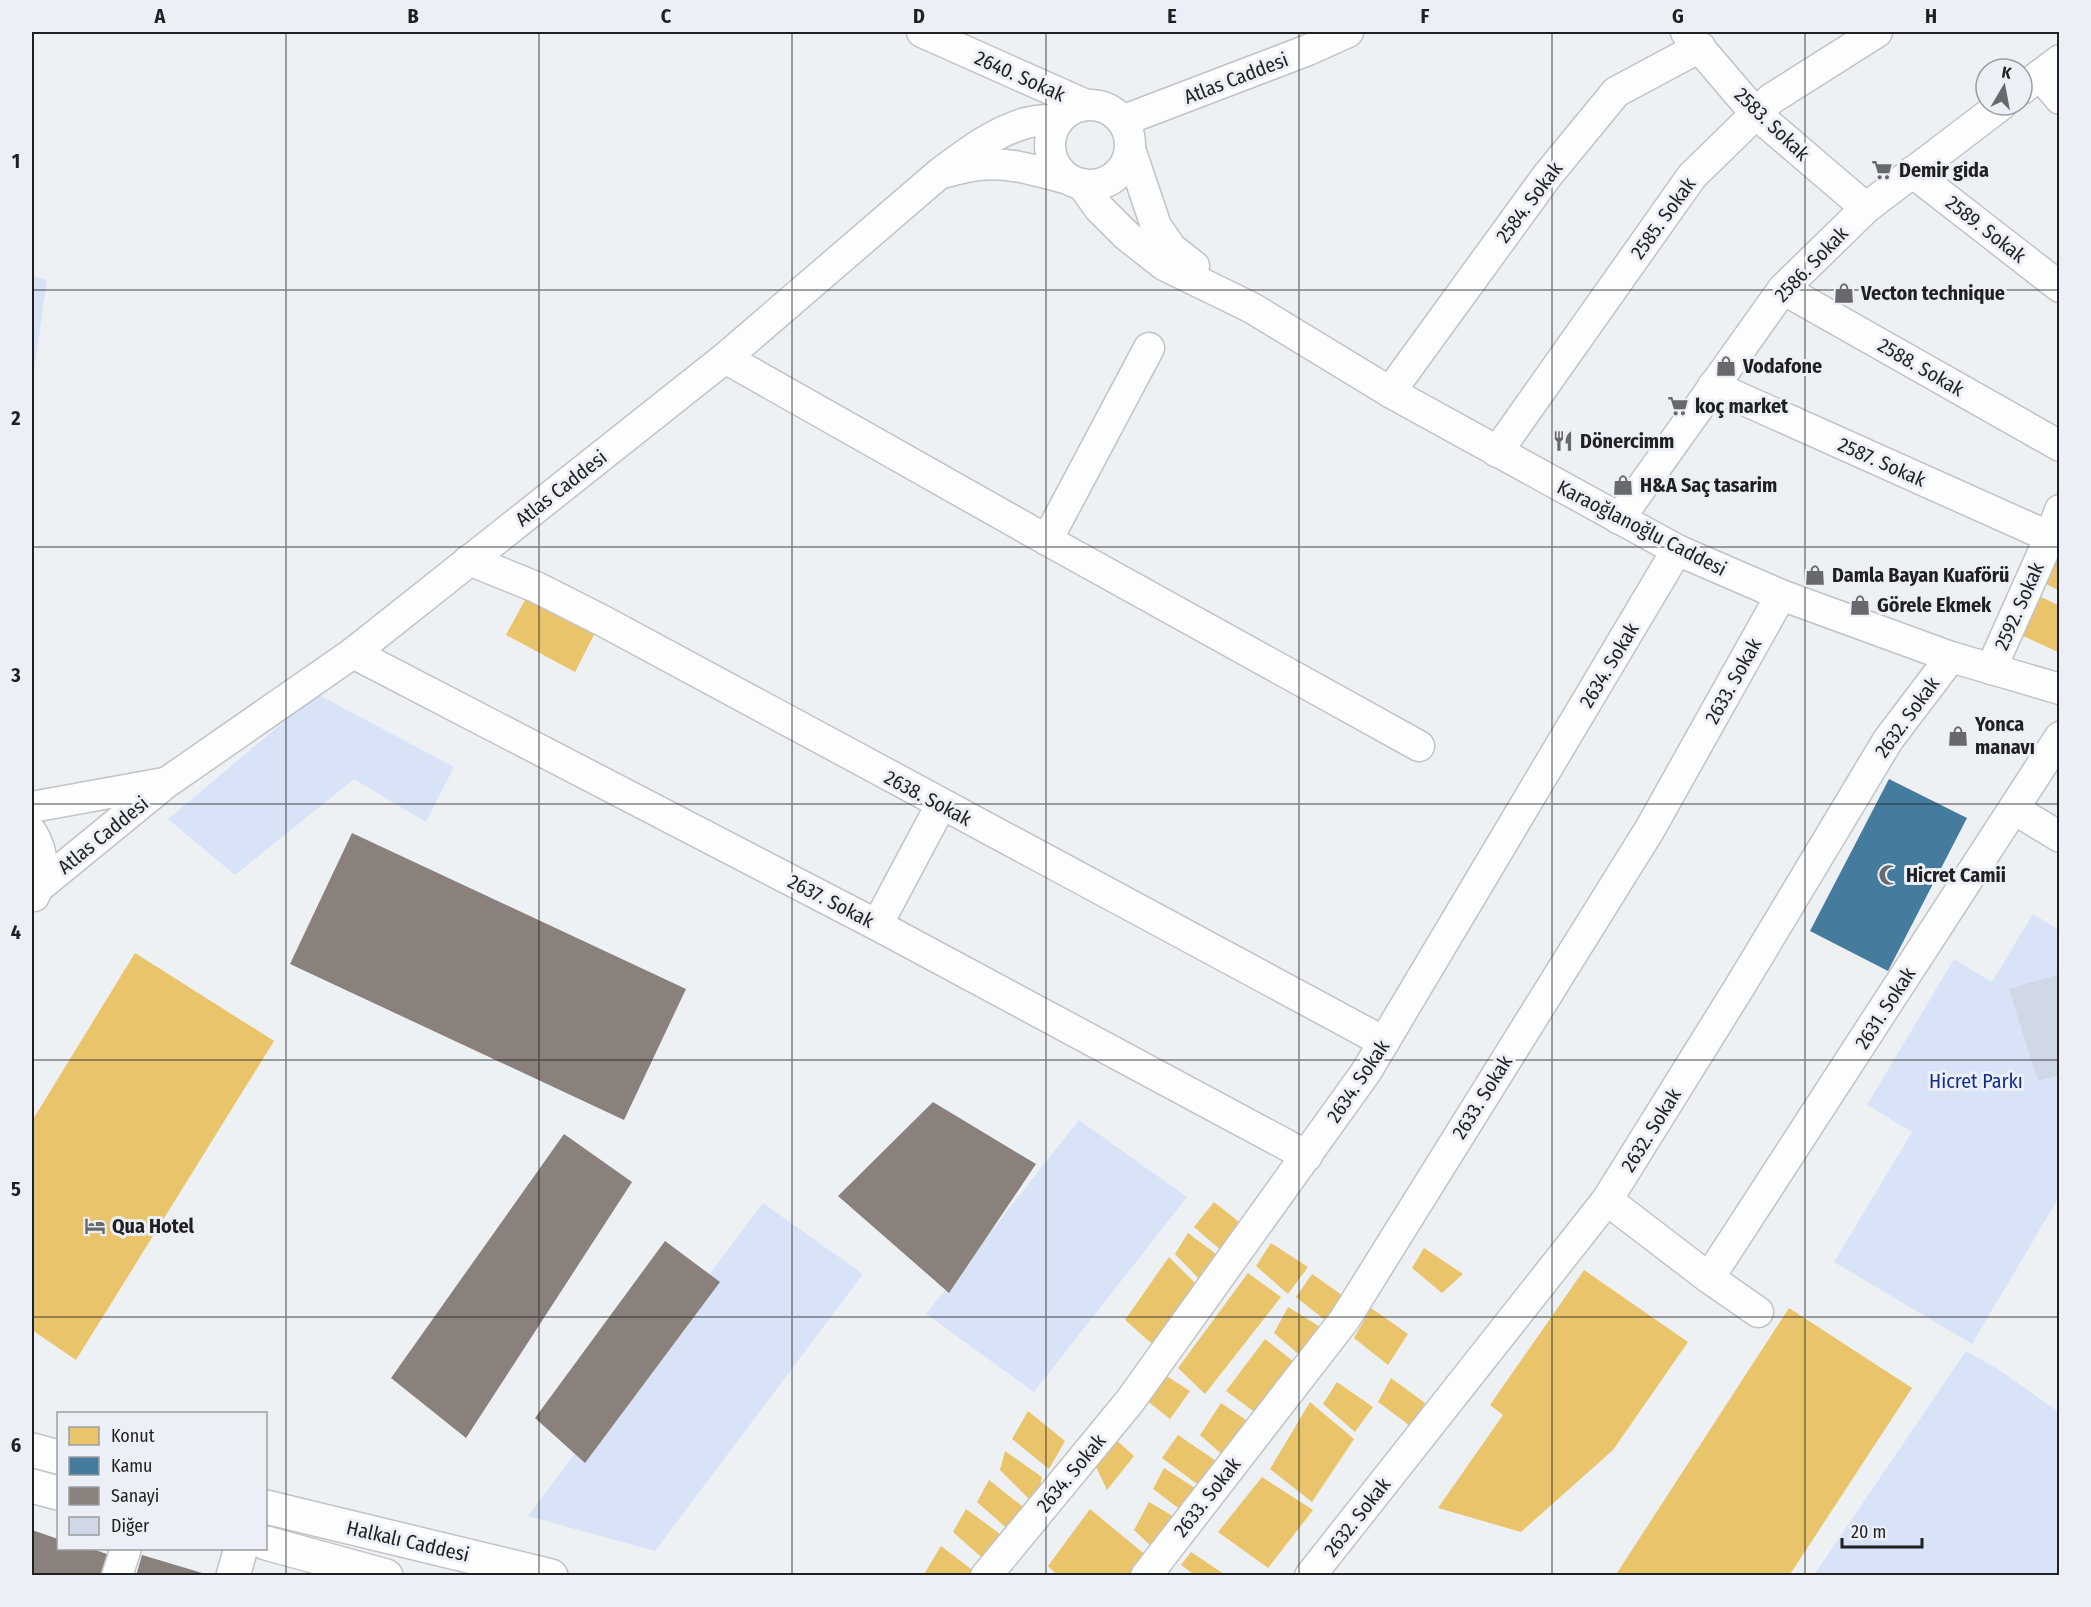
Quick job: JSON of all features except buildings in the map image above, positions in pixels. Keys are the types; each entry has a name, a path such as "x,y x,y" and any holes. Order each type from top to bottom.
{"main road":[{"path":"32,1450 57,1457"},
{"path":"32,1486 57,1493"},
{"name":"Halkalı Caddesi","path":"267,1507 551,1575"},
{"name":"Halkalı Caddesi","path":"267,1543 386,1575"},
{"path":"233,1575 240,1550"}],"street":[{"name":"2640. Sokak","path":"922,32 1086,105"},
{"name":"Atlas Caddesi","path":"1126,135 1306,41 1348,32"},
{"name":"2585. Sokak","path":"1497,452 1692,176 1771,99 1877,32"},
{"name":"2583. Sokak","path":"1693,39 1756,114 1866,208"},
{"name":"2584. Sokak","path":"1390,392 1547,176 1616,92 1693,39"},
{"path":"2041,74 2060,99"},
{"path":"1096,105 1106,108 1126,135 1156,226 1171,248 1252,308 1164,265 1126,235 1075,182 1059,170 1052,158 1050,145 1052,132 1059,119 1076,107 1096,105"},
{"name":"2586. Sokak","path":"1619,519 1783,289 1866,208 1985,117"},
{"name":"Atlas Caddesi","path":"36,894 166,783 353,653 725,358 940,173 975,147 998,135 1027,123 1059,119"},
{"path":"940,173 981,165 1008,166 1095,185 1108,181 1119,173 1126,162 1126,135"},
{"name":"2589. Sokak","path":"1912,172 2060,287"},
{"name":"2588. Sokak","path":"1783,289 2060,446"},
{"name":"Karaoğlanoğlu Caddesi","path":"1252,308 1390,392 1677,550 1781,595 1952,657 2060,689"},
{"path":"1047,540 1149,348"},
{"path":"725,358 1419,746"},
{"name":"2587. Sokak","path":"1713,386 2055,524"},
{"name":"2592. Sokak","path":"1991,669 2055,524"},
{"name":"2634. Sokak","path":"986,1575 1130,1401 1366,1072 1677,550"},
{"name":"2638. Sokak","path":"469,561 536,587 1384,1042"},
{"name":"2633. Sokak","path":"1146,1575 1345,1319 1650,829 1781,595"},
{"name":"2637. Sokak","path":"353,653 877,925 1307,1155"},
{"name":"2632. Sokak","path":"1310,1575 1607,1200 1742,983 1888,740 1952,657"},
{"name":"2631. Sokak","path":"1709,1278 2060,737"},
{"name":"Atlas Caddesi","path":"32,807 166,783"},
{"path":"877,925 941,805"},
{"path":"2014,810 2060,837"},
{"path":"32,832 40,852 42,869 36,894"},
{"path":"1607,1200 1709,1278 1758,1312"},
{"path":"117,1575 125,1550"}],"green space":[{"path":"32,276 47,280 32,386"},
{"path":"317,694 454,767 426,822 354,779 235,875 168,819"},
{"name":"Hicret Parkı","path":"2033,914 2059,930 2059,1197 1972,1344 1834,1262 1912,1132 1867,1105 1954,959 1992,982"},
{"path":"1079,1120 1187,1197 1034,1392 926,1314"},
{"path":"763,1203 863,1274 655,1551 528,1516"},
{"path":"1966,1351 1996,1368 2059,1412 2059,1575 1814,1575"}],"place":[{"name":"Demir gida","path":"1882,170"},
{"name":"Vecton technique","path":"1844,293"},
{"name":"Vodafone","path":"1726,366"},
{"name":"koç market","path":"1678,406"},
{"name":"Dönercimm","path":"1563,441"},
{"name":"H&A Saç tasarim","path":"1623,485"},
{"name":"Damla Bayan Kuaförü","path":"1815,575"},
{"name":"Görele Ekmek","path":"1860,605"},
{"name":"Yonca manavı","path":"1958,736"},
{"name":"Hicret Camii","path":"1889,875"},
{"name":"Qua Hotel","path":"95,1226"}]}
